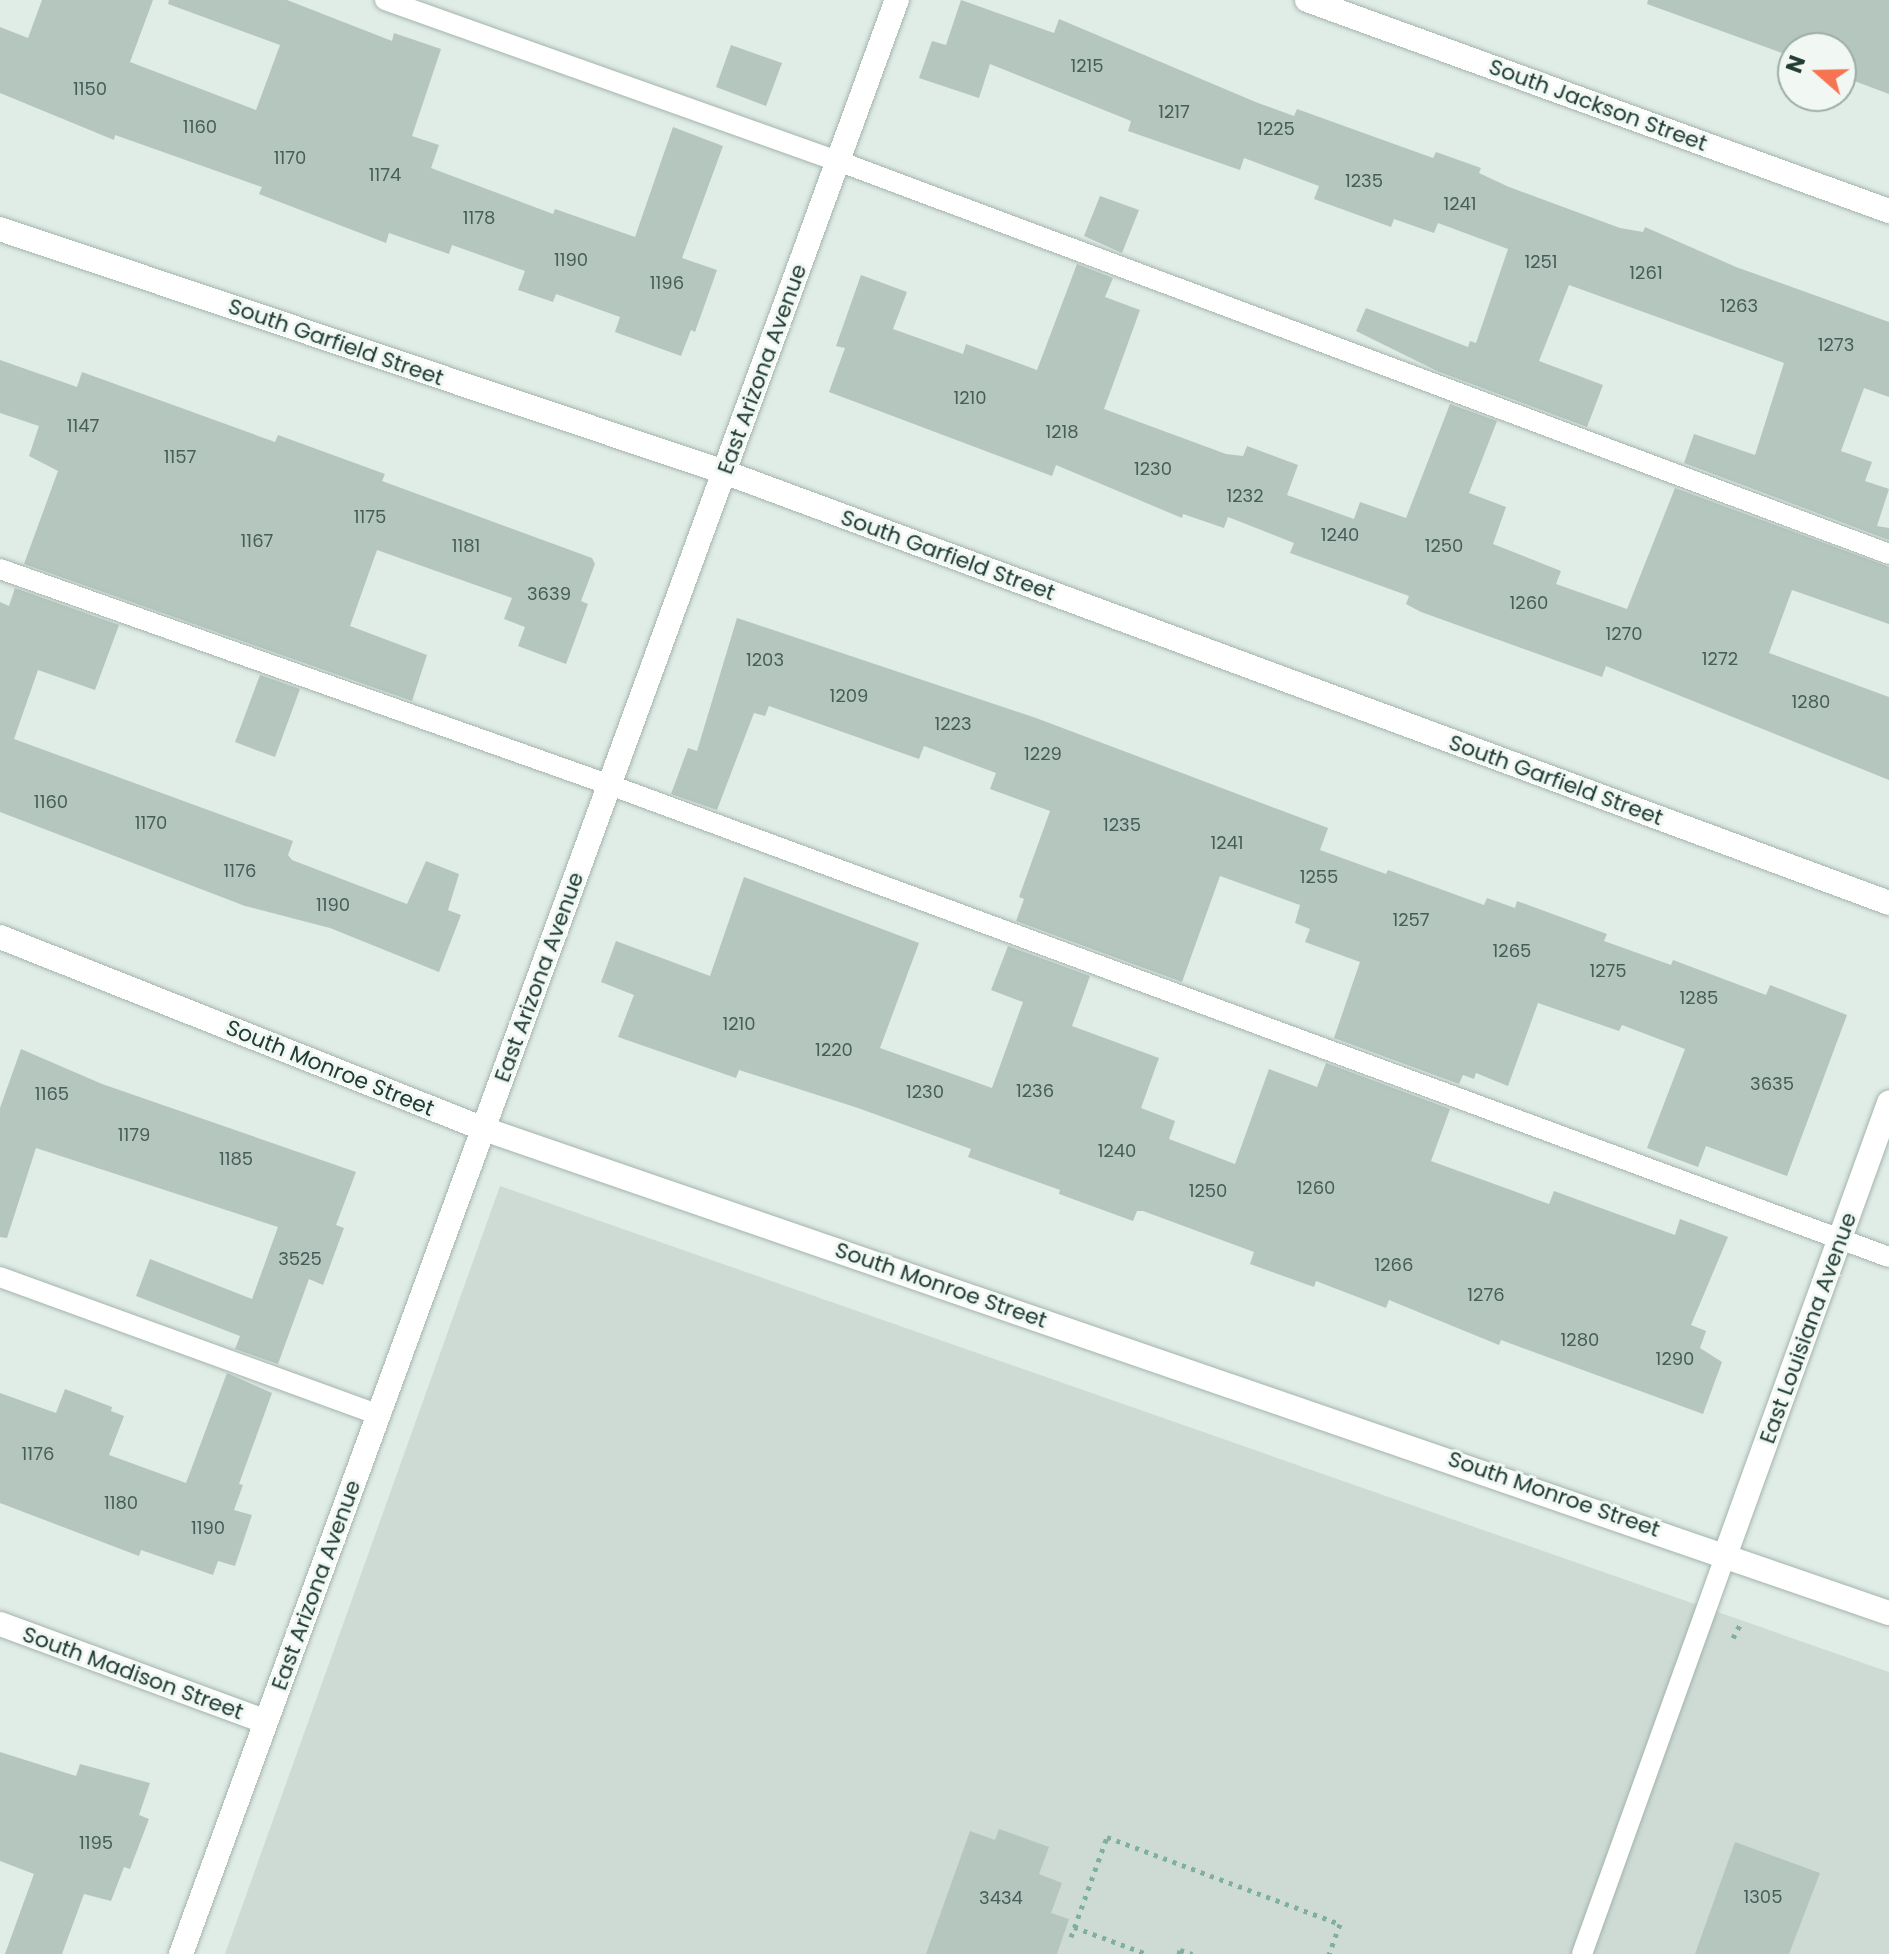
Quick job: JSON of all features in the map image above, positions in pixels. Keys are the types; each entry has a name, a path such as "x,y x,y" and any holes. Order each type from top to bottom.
{"street":[{"name":"East Arizona Avenue","path":"181,1954 897,0"},
{"name":"South Jackson Street","path":"1307,0 1889,211"},
{"name":"South Garfield Street","path":"0,229 724,472 1889,903"},
{"name":"South Monroe Street","path":"0,937 484,1129 1726,1553 1889,1613"},
{"name":"East Louisiana Avenue","path":"1726,1553 1889,1103"},
{"name":"South Madison Street","path":"0,1624 266,1722"}],"lane":[{"path":"385,0 838,161 1889,554"},
{"path":"0,569 610,785 1889,1257"},
{"path":"0,1277 379,1415"},
{"path":"1582,1954 1726,1553"}],"path":[{"path":"1071,1937 1107,1837 1340,1924 1329,1954"},
{"path":"1074,1927 1147,1954"},
{"path":"1179,1954 1180,1950 1192,1954"}],"shaded area":[{"path":"500,1186 1889,1672 1889,1954 225,1954"}],"building":[{"path":"42,0 153,0 130,62 256,110 280,45 168,4 169,0 287,0 392,41 394,33 441,49 412,136 439,145 431,168 553,214 555,209 635,237 673,127 723,146 682,258 717,270 695,332 691,330 681,356 615,332 620,317 556,294 553,302 518,290 525,271 452,245 449,254 389,233 386,243 259,194 262,187 115,135 114,140 0,93 0,27 28,38"},
{"path":"961,0 1054,33 1059,19 1258,103 1294,116 1297,109 1433,158 1436,152 1481,168 1479,173 1509,187 1620,228 1643,232 1645,227 1736,267 1889,322 1889,397 1864,388 1841,451 1872,462 1865,481 1889,489 1877,526 1889,528 1889,540 1684,463 1694,434 1755,455 1784,363 1569,285 1539,361 1603,385 1587,427 1437,371 1356,331 1366,308 1468,347 1470,341 1476,343 1508,249 1438,223 1434,233 1394,219 1391,227 1314,199 1319,186 1244,158 1240,170 1128,131 1131,121 990,64 979,98 919,78 932,41 946,45"},
{"path":"1648,0 1889,0 1889,94 1857,82 1857,32 1777,32 1777,51 1647,4"},
{"path":"731,45 782,63 766,106 716,87"},
{"path":"1100,196 1139,210 1122,253 1084,236"},
{"path":"1077,264 1113,278 1105,297 1140,310 1104,409 1226,454 1243,456 1247,446 1298,465 1287,495 1354,519 1360,502 1406,518 1450,404 1497,421 1469,493 1506,507 1493,544 1561,571 1556,584 1627,609 1675,488 1889,567 1889,624 1792,590 1769,653 1889,697 1889,780 1606,666 1602,677 1421,612 1406,604 1409,596 1290,553 1294,543 1228,517 1224,528 1183,514 1182,518 1056,465 1052,476 829,392 845,348 836,346 861,275 907,292 893,329 963,354 966,344 1037,370"},
{"path":"0,360 77,387 82,372 275,442 278,435 385,474 382,481 592,558 595,564 581,601 588,604 566,664 518,646 525,627 504,619 512,598 377,550 350,626 427,655 412,701 24,564 58,471 29,456 39,426 0,413"},
{"path":"15,588 119,625 95,690 38,670 14,739 293,841 288,855 292,860 407,904 426,861 459,874 448,910 461,915 439,972 330,928 245,906 0,812 0,602 9,606"},
{"path":"737,618 1036,718 1328,828 1320,850 1386,874 1388,870 1484,905 1487,898 1515,908 1517,901 1607,934 1604,941 1671,965 1673,960 1766,995 1770,985 1847,1015 1787,1176 1706,1146 1698,1167 1647,1148 1685,1049 1622,1025 1619,1031 1538,1003 1508,1086 1476,1073 1474,1079 1463,1075 1459,1084 1334,1038 1360,962 1305,942 1310,929 1295,923 1300,905 1220,876 1182,982 1016,921 1024,899 1019,897 1050,811 990,789 996,773 924,746 919,759 769,706 765,716 754,713 717,810 671,794 688,748 697,751"},
{"path":"260,675 300,689 275,757 235,742"},
{"path":"744,877 919,943 880,1048 992,1088 1023,1002 991,990 1008,946 1090,976 1072,1026 1159,1058 1141,1108 1175,1121 1169,1139 1235,1164 1269,1069 1317,1087 1326,1063 1450,1109 1431,1161 1549,1204 1554,1191 1675,1235 1680,1219 1728,1237 1691,1325 1706,1331 1700,1348 1722,1362 1703,1414 1501,1340 1499,1345 1389,1300 1386,1308 1316,1281 1314,1287 1250,1264 1254,1252 1143,1211 1137,1211 1133,1221 1059,1194 1060,1190 968,1157 971,1149 858,1108 739,1070 736,1078 618,1037 634,995 601,982 616,941 710,976"},
{"path":"21,1049 102,1084 356,1172 336,1225 344,1228 323,1285 309,1279 278,1364 235,1349 240,1336 136,1296 150,1259 252,1299 278,1227 36,1148 7,1238 0,1237 0,1108"},
{"path":"227,1373 272,1393 239,1484 243,1485 234,1510 252,1515 235,1566 218,1561 213,1575 141,1550 139,1556 0,1503 0,1393 56,1413 65,1389 112,1407 111,1411 124,1416 109,1455 186,1483"},
{"path":"0,1752 76,1776 80,1764 150,1783 139,1815 149,1819 130,1869 124,1867 111,1901 84,1894 62,1954 5,1954 34,1874 0,1861"},
{"path":"999,1829 1049,1847 1039,1874 1062,1883 1051,1913 1069,1919 1057,1954 926,1954 970,1831 995,1840"},
{"path":"1735,1842 1820,1873 1789,1954 1695,1954"}]}
